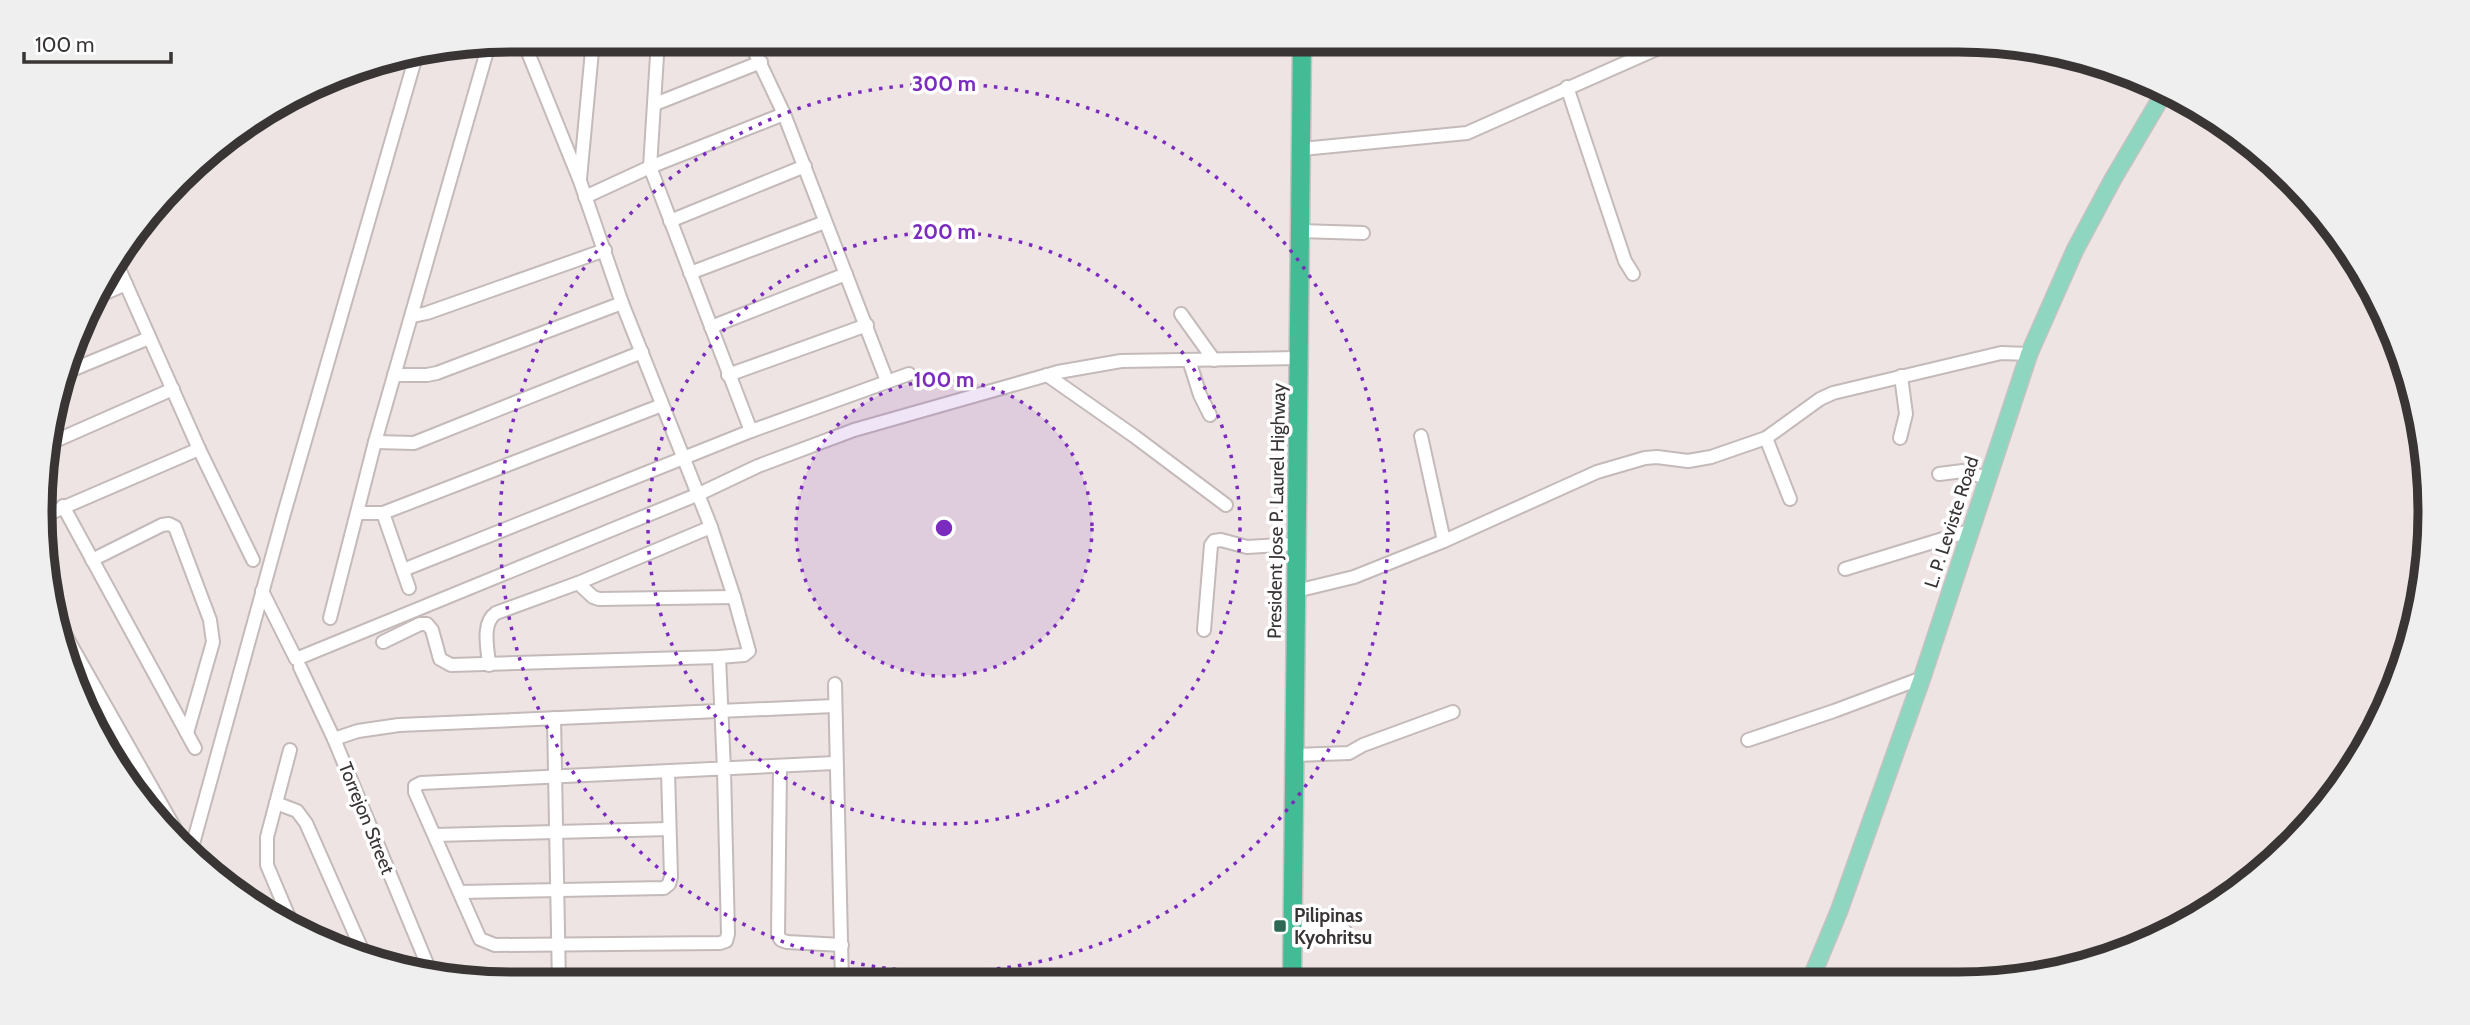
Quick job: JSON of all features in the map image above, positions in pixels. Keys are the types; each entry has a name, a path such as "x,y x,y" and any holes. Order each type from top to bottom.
{"highway":[{"name":"President Jose P. Laurel Highway","path":"1292,972 1302,52"}],"main road":[{"name":"L. P. Leviste Road","path":"1814,972 1839,911 1922,678 2029,354 2075,250 2160,99"}],"street":[{"path":"383,642 426,624 432,630 440,659 445,663 489,665 719,657 744,655 749,651 699,494 622,303 580,181 528,52"},
{"path":"580,181 592,52"},
{"path":"660,52 650,167 751,431"},
{"path":"756,52 805,166 887,381"},
{"path":"1302,149 1466,133 1650,52"},
{"path":"330,618 375,442 487,53"},
{"path":"655,104 761,62"},
{"path":"193,843 262,591 414,63"},
{"path":"1567,88 1625,261 1633,274"},
{"path":"585,197 650,167 784,114"},
{"path":"670,221 805,166"},
{"path":"690,273 825,222"},
{"path":"1300,231 1363,233"},
{"path":"413,316 605,250"},
{"path":"121,272 199,449 253,560"},
{"path":"711,327 846,274"},
{"path":"109,291 126,284"},
{"path":"394,376 437,373 622,303"},
{"path":"1181,313 1214,360"},
{"path":"728,375 867,325"},
{"path":"76,368 149,338"},
{"path":"375,442 414,443 642,352"},
{"path":"1296,591 1354,576 1444,541 1597,472 1645,458 1688,461 1711,457 1766,438 1798,418 1820,399 1833,393 2001,353 2029,354"},
{"path":"298,663 699,494 758,466 819,443 1047,376 1121,361 1299,358"},
{"path":"1189,360 1200,395 1210,415"},
{"path":"403,570 751,431 909,374"},
{"path":"1047,376 1135,436 1226,505"},
{"path":"1900,438 1906,414 1901,376"},
{"path":"58,439 173,389"},
{"path":"358,513 383,513 662,405"},
{"path":"1421,436 1444,541"},
{"path":"1766,438 1790,499"},
{"path":"52,512 199,449"},
{"path":"1938,474 1963,471 1987,478"},
{"path":"64,506 195,748"},
{"path":"383,513 409,588"},
{"path":"92,561 162,525 175,527 210,620 213,642 187,733"},
{"path":"489,665 487,625 490,617 711,527"},
{"path":"1845,569 1969,531"},
{"path":"1204,630 1211,545 1214,541 1221,540 1247,547 1297,544"},
{"path":"578,583 599,599 734,597"},
{"name":"Torrejon Street","path":"262,591 334,739 427,965"},
{"path":"74,651 166,815"},
{"path":"719,657 724,770 726,941 559,946 495,945 480,939 415,792 415,786 421,783 724,770 835,764"},
{"path":"1748,740 1922,678"},
{"path":"835,684 842,972"},
{"path":"334,739 378,727 834,706"},
{"path":"1296,755 1352,752 1363,744 1453,712"},
{"path":"554,718 559,972"},
{"path":"288,914 267,865 267,837 290,750"},
{"path":"780,767 778,935 781,940 787,942 842,945"},
{"path":"133,772 140,769"},
{"path":"460,892 664,888 671,877 668,772"},
{"path":"276,803 297,811 306,823 360,946"},
{"path":"435,835 670,829"},
{"path":"1293,927 1329,926 1345,932"}],"place":[{"name":"Pilipinas Kyohritsu","path":"1280,926"}]}
